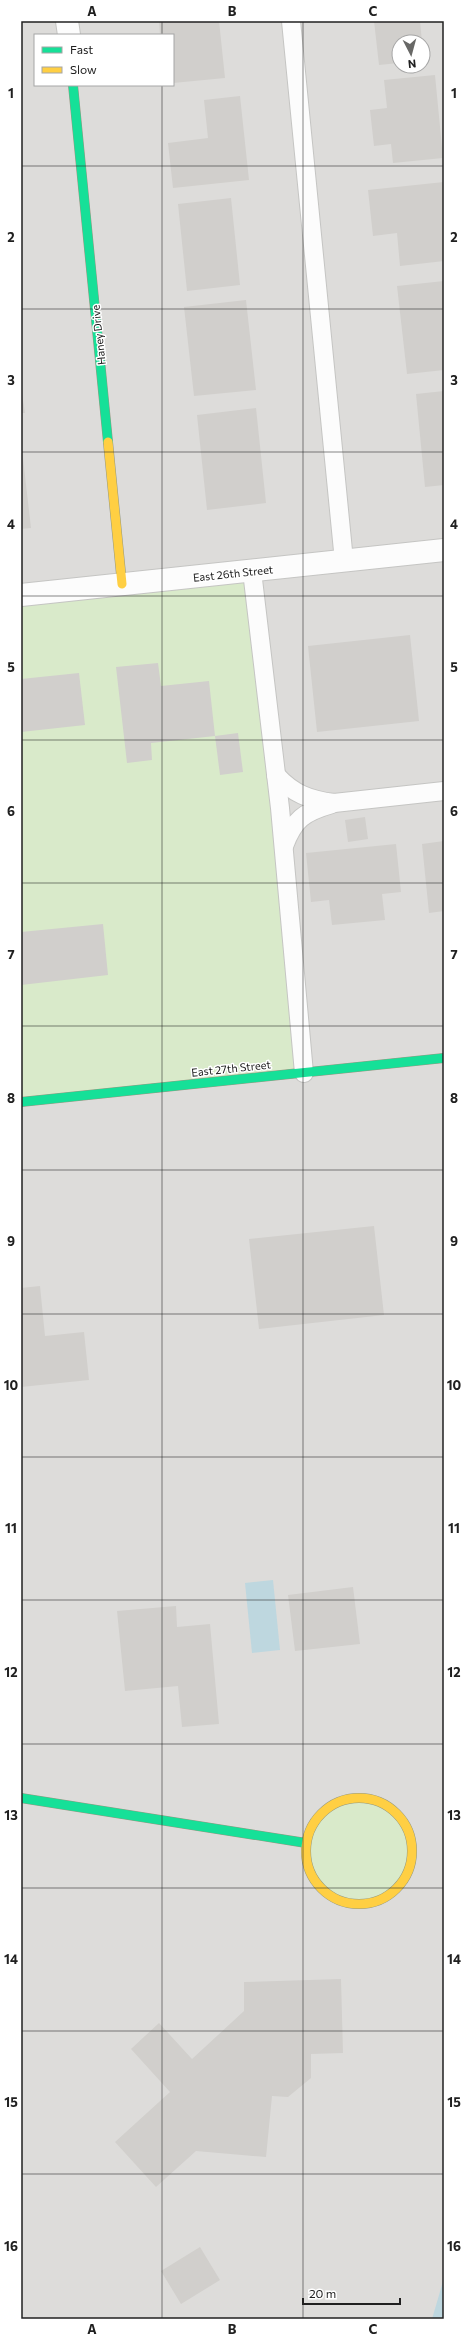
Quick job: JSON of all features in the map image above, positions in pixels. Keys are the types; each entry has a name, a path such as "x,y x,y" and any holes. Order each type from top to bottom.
{"street":[{"path":"67,21 69,34"},
{"name":"Haney Drive","path":"73,86 122,584"},
{"name":"East 26th Street","path":"21,595 444,550"},
{"name":"East 27th Street","path":"21,1102 444,1058"},
{"path":"21,1798 306,1843"},
{"path":"352,1799 369,1799 381,1803 392,1810 401,1820 410,1840 410,1862 400,1883 387,1896 371,1902 354,1904 337,1899 319,1886 309,1869 306,1856 306,1843 313,1825 327,1809 339,1802 352,1799"}],"lane":[{"path":"291,21 344,561"},
{"path":"252,571 284,847 304,1073"},
{"path":"276,775 286,787 300,796 317,801 334,803"},
{"path":"284,847 289,831 299,818 315,809 334,803 444,791"}],"shaded area":[{"path":"21,21 444,21 444,2319 21,2319"}],"green space":[{"path":"252,571 304,1073 21,1102 21,595"},
{"path":"359,1798 379,1802 396,1814 408,1831 412,1851 408,1871 396,1888 379,1900 359,1904 339,1900 322,1888 310,1871 306,1851 310,1831 322,1814 339,1802"}],"water":[{"path":"273,1580 280,1650 252,1653 245,1583"},
{"path":"444,2278 444,2319 432,2319"}],"building":[{"path":"159,21 219,21 225,78 174,83 174,34 160,34"},
{"path":"374,21 420,21 421,34 391,34 391,64 379,65"},
{"path":"435,75 443,158 393,163 391,144 374,146 370,110 387,108 384,80"},
{"path":"240,96 249,180 173,188 168,143 208,138 204,100"},
{"path":"444,182 444,261 400,266 397,233 373,236 368,190"},
{"path":"231,198 240,285 187,291 178,204"},
{"path":"444,281 444,370 407,374 397,286"},
{"path":"246,300 256,390 194,396 184,307"},
{"path":"21,388 25,413 21,413"},
{"path":"444,391 444,485 425,487 416,394"},
{"path":"256,408 266,503 207,510 197,415"},
{"path":"21,441 31,528 21,529"},
{"path":"410,635 419,721 317,732 308,646"},
{"path":"158,663 161,686 209,681 215,736 151,743 152,760 127,763 116,667"},
{"path":"79,673 85,725 21,732 21,679"},
{"path":"238,733 243,772 220,775 215,736"},
{"path":"365,817 368,839 348,842 345,820"},
{"path":"444,841 444,911 429,913 422,844"},
{"path":"396,844 401,892 382,894 385,920 332,925 329,900 311,902 306,853"},
{"path":"103,924 108,975 21,985 21,932"},
{"path":"374,1226 384,1315 259,1329 249,1239"},
{"path":"40,1286 45,1336 84,1332 89,1380 21,1387 21,1288"},
{"path":"353,1587 360,1644 295,1651 288,1595"},
{"path":"176,1606 177,1627 210,1624 219,1724 182,1727 178,1686 125,1691 117,1611"},
{"path":"341,1979 343,2053 311,2054 311,2078 288,2097 272,2096 266,2157 196,2151 156,2187 115,2142 170,2092 131,2049 159,2023 192,2059 244,2011 244,1982"},
{"path":"200,2247 220,2280 181,2304 161,2271"}],"traffic: fast":[{"path":"73,86 108,442"},
{"path":"21,1102 444,1058"},
{"path":"21,1798 306,1843"}],"traffic: slow":[{"path":"108,442 122,584"},
{"path":"359,1798 379,1802 396,1814 408,1831 412,1851 408,1871 396,1888 379,1900 359,1904 339,1900 322,1888 310,1871 306,1851 310,1831 322,1814 339,1802 359,1798"}]}
